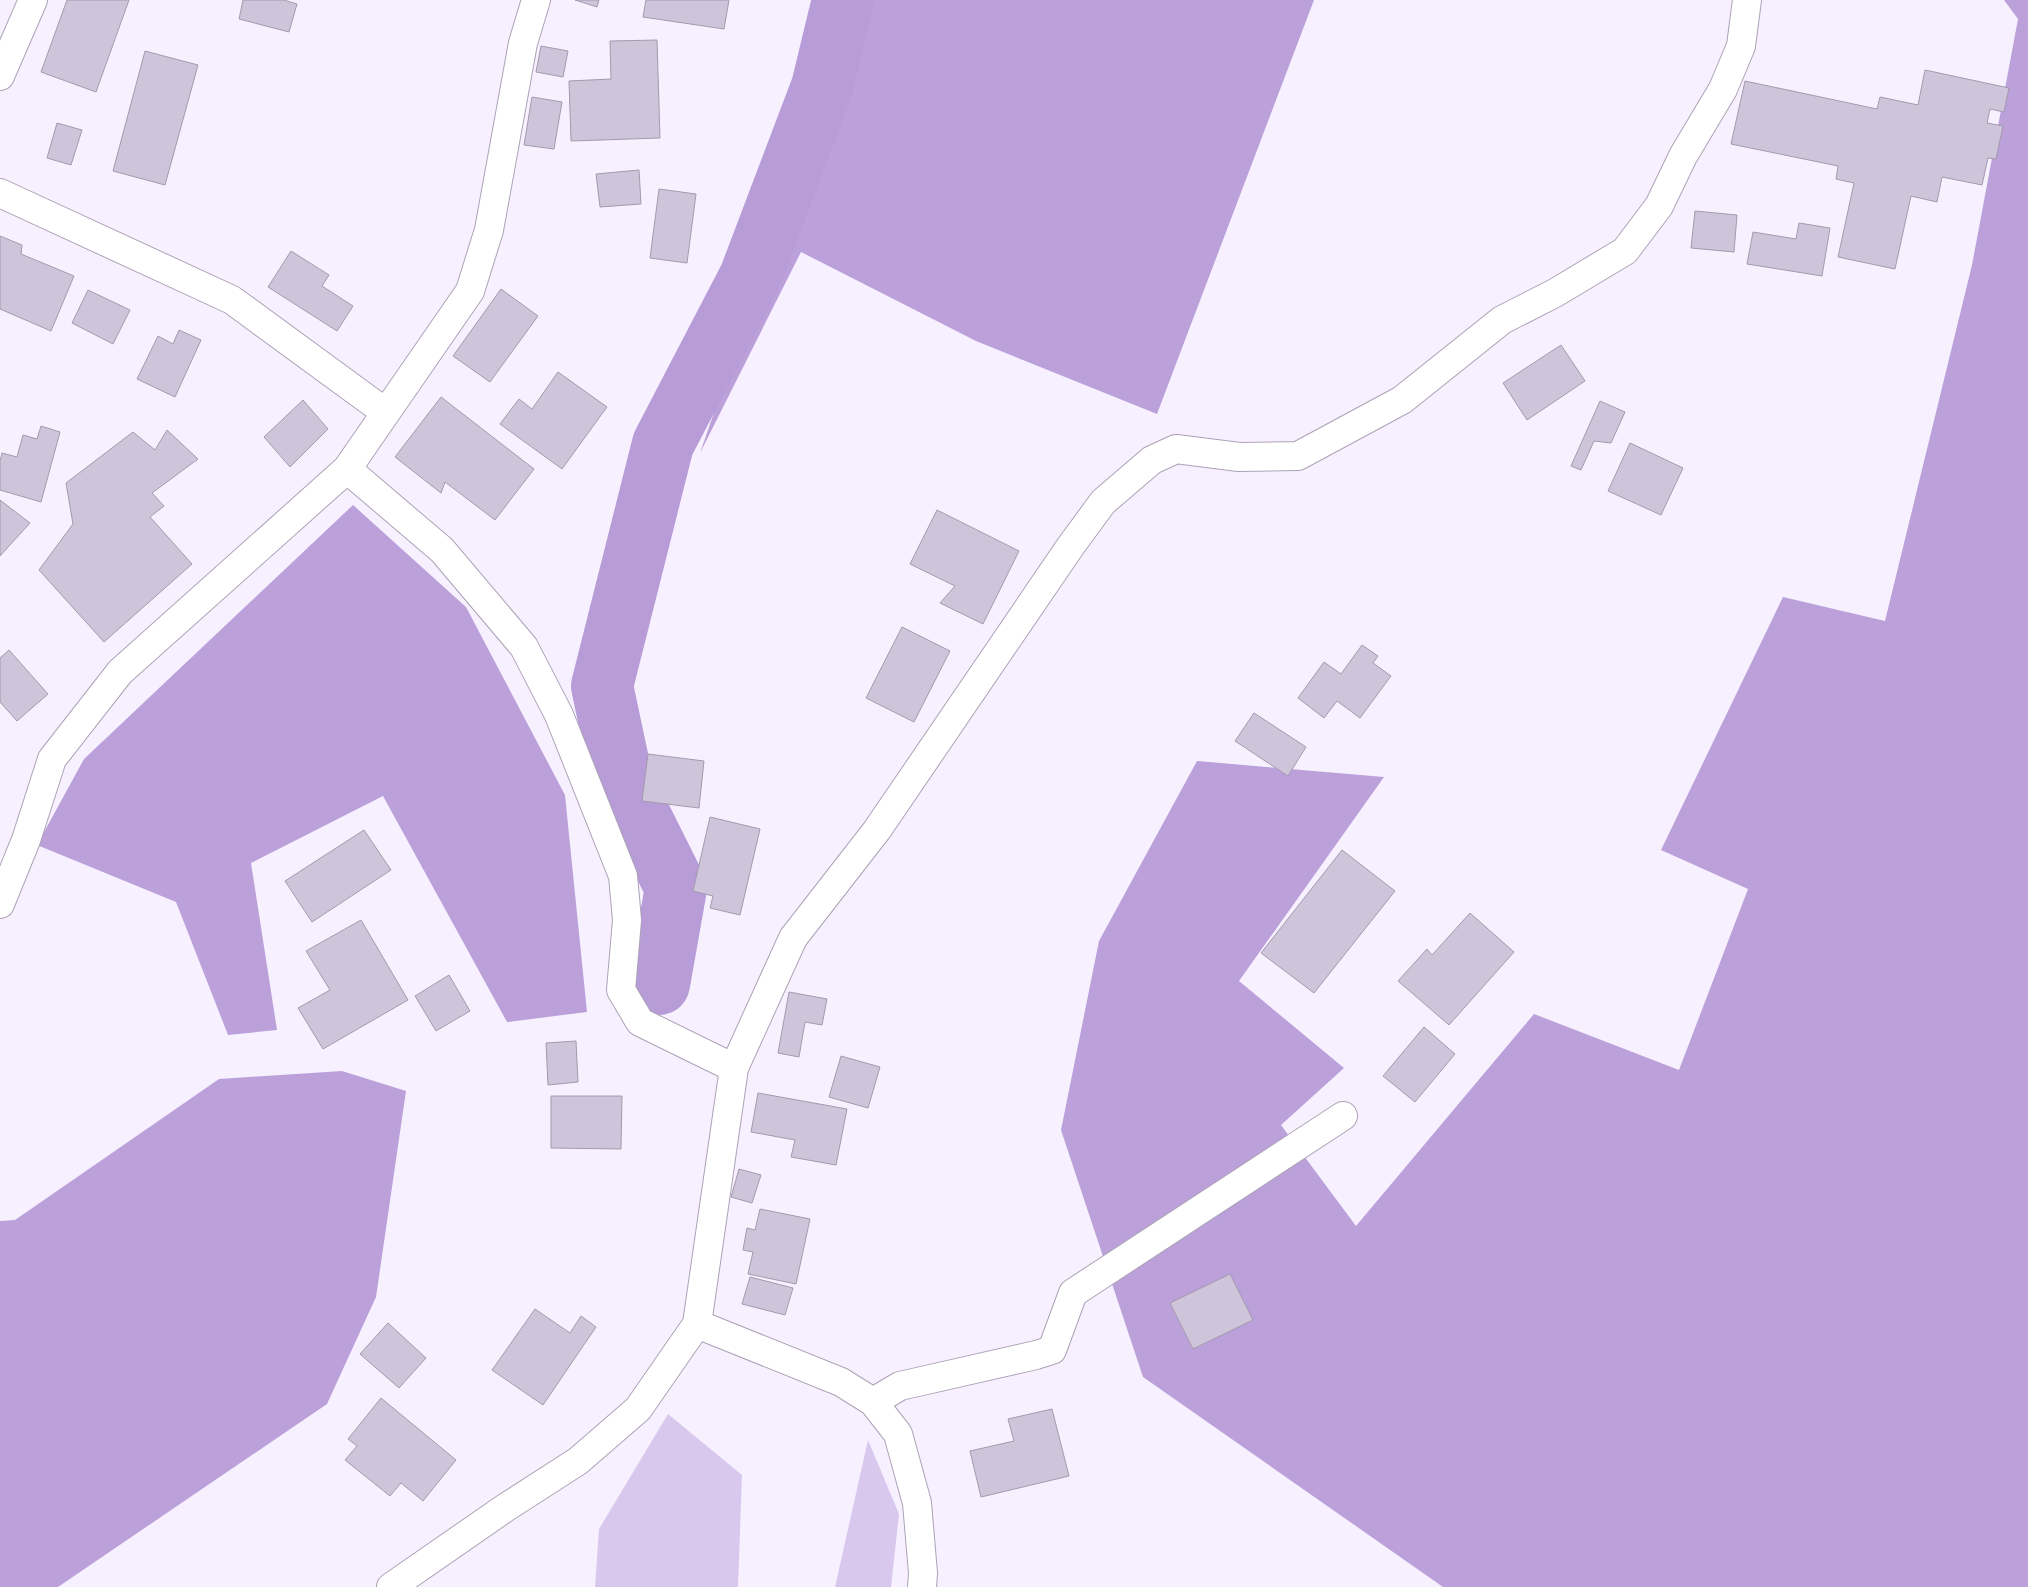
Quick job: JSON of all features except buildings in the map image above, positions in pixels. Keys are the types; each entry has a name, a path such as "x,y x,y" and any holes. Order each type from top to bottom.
{"street":[{"path":"0,76 33,0"},
{"path":"0,904 26,840 52,759 120,672 347,469 470,291 490,230 523,43 536,0"},
{"path":"391,1587 505,1508 578,1461 638,1409 697,1324 734,1068 793,938 877,830 1102,502 1152,460 1176,449 1238,457 1298,456 1402,400 1502,320 1555,293 1625,251 1659,206 1682,156 1723,90 1741,46 1747,0"},
{"path":"0,194 232,300 385,412"},
{"path":"347,469 442,550 524,647 559,715 624,876 627,920 621,990 640,1022 734,1068"},
{"path":"872,1402 900,1386 1052,1350 1073,1293 1343,1116"},
{"path":"697,1324 841,1382 872,1402 898,1434 917,1503 923,1573 922,1587"}],"shaded area":[{"path":"857,0 1314,0 1157,414 976,341 801,252 700,453"},
{"path":"2004,0 2028,0 2028,1587 1443,1587 1143,1377 1061,1130 1099,941 1197,761 1384,777 1239,981 1344,1068 1281,1125 1356,1226 1534,1014 1679,1070 1748,889 1661,850 1783,597 1885,621 1972,265 2018,19"},
{"path":"353,505 466,607 565,795 587,1012 507,1022 383,796 251,863 277,1030 228,1035 176,902 37,845 84,759"},
{"path":"342,1071 406,1091 376,1297 327,1404 58,1587 0,1587 0,1221 15,1220 219,1079"},
{"path":"668,1414 742,1475 738,1587 595,1587 599,1529"},
{"path":"868,1440 899,1514 891,1587 835,1587"}],"waterway":[{"path":"659,984 676,888 622,780 602,686 663,444 750,277 822,87 843,0"}]}
